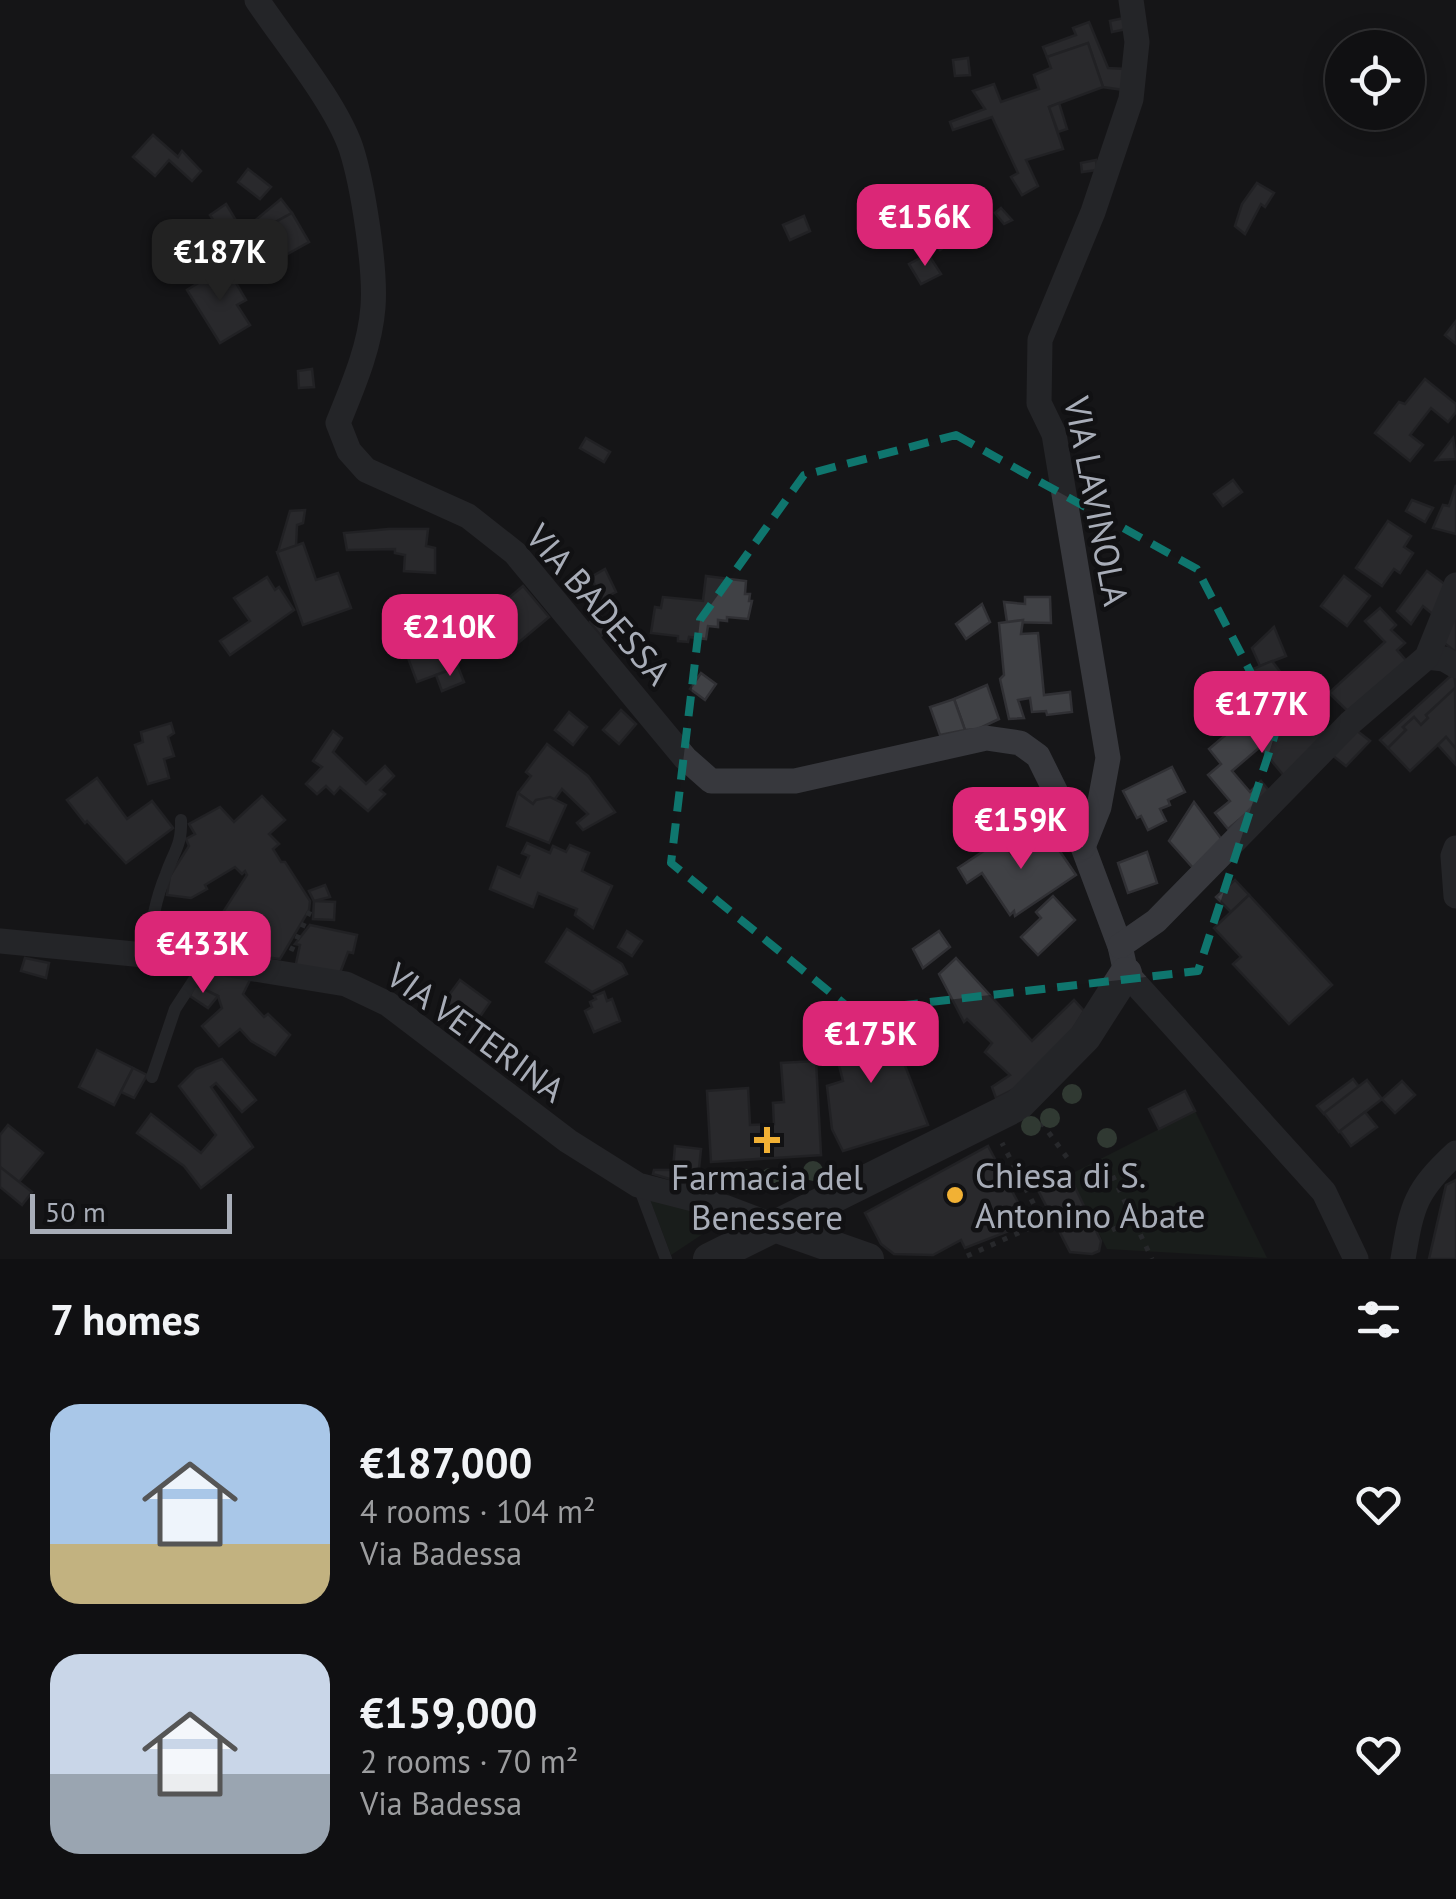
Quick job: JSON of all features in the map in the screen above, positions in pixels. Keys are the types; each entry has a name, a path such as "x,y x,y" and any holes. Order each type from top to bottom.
{"street":[{"name":"VIA BADESSA","path":"257,0 328,104 350,147 370,242 374,307 359,371 338,423 349,451 366,470 468,516 515,553 685,758 711,781 795,781 986,738 1020,743 1038,756 1083,847 1123,960"},
{"name":"VIA LAVINOLA","path":"1083,847 1099,807 1108,758 1054,434 1039,403 1040,340 1093,212 1130,99 1138,42 1131,0"},
{"path":"709,1259 1018,1105 1086,1037 1123,960 1156,921 1350,723 1427,656 1456,585"},
{"path":"1427,656 1456,666"},
{"path":"1456,848 1452,856 1456,896"},
{"name":"VIA VETERINA","path":"0,941 206,961 346,984 388,1004 568,1141 638,1185 724,1207 774,1226"},
{"path":"1123,960 1324,1192 1356,1259"},
{"path":"1403,1259 1412,1210 1428,1180 1456,1153"},
{"path":"836,1196 838,1219 865,1258"},
{"path":"774,1226 865,1258"}],"lane":[{"path":"148,954 154,911 166,872 182,841 181,820"},
{"path":"152,1076 175,1009 206,961"},
{"path":"638,1185 666,1259"}],"path":[{"path":"287,973 291,948 312,907"},
{"path":"1040,1119 1071,1164"},
{"path":"967,1256 1043,1222 998,1136"},
{"path":"1107,1164 1152,1259"},
{"path":"1112,1230 1159,1208"}],"highlighted area":[{"path":"956,435 1197,569 1278,725 1198,971 853,1011 671,863 700,620 804,475"}],"shaded area":[{"path":"1195,1111 1267,1258 1107,1249 1069,1175"},
{"path":"647,1192 719,1213 724,1220 671,1255"}],"building":[{"path":"1129,17 1131,28 1112,32 1110,21"},
{"path":"1089,22 1108,68 1125,69 1124,90 1103,87 1088,43 1047,57 1043,47 1076,35 1073,28"},
{"path":"1088,43 1103,87 1049,107 1063,149 1026,160 1038,186 1022,195 1011,177 1018,173 992,117 953,130 950,122 985,109 973,91 994,84 1001,102 1039,89 1034,75 1051,68 1047,57"},
{"path":"968,58 970,75 955,76 953,60"},
{"path":"1059,103 1067,129 1058,132 1049,107"},
{"path":"153,135 178,157 182,151 201,171 192,181 169,160 155,176 133,157"},
{"path":"1096,160 1097,170 1082,172 1081,163"},
{"path":"248,169 271,187 260,199 238,182"},
{"path":"1257,183 1274,193 1265,207 1261,204 1245,234 1235,226 1242,204"},
{"path":"972,189 985,205 970,216 976,223 940,250 917,220 951,194 956,201"},
{"path":"281,199 292,213 257,232 252,223"},
{"path":"226,204 240,227 224,237 210,215"},
{"path":"1001,208 1012,220 1004,224 995,213"},
{"path":"292,213 309,242 250,275 229,236 252,223 257,232"},
{"path":"804,216 810,231 790,240 783,225"},
{"path":"928,254 941,274 921,284 909,264"},
{"path":"226,266 246,300 237,305 250,325 220,343 187,290"},
{"path":"1456,321 1456,344 1445,335"},
{"path":"312,369 314,387 299,388 298,371"},
{"path":"1425,379 1456,404 1456,412 1448,422 1431,408 1410,435 1423,445 1410,461 1375,433 1399,402 1405,404"},
{"path":"586,438 610,452 604,462 580,448"},
{"path":"1453,438 1456,459 1436,460"},
{"path":"1233,480 1242,492 1223,506 1214,494"},
{"path":"1456,485 1456,534 1433,528 1443,505 1449,506"},
{"path":"1412,500 1433,508 1425,522 1406,511"},
{"path":"305,510 303,523 297,525 296,546 278,552 290,511"},
{"path":"1388,521 1411,536 1404,547 1413,553 1400,573 1394,569 1382,586 1356,568"},
{"path":"428,529 426,546 435,548 435,573 404,571 405,555 395,553 395,549 347,550 344,533"},
{"path":"303,543 316,580 338,573 351,608 303,625 277,552"},
{"path":"605,569 616,592 602,599 591,577"},
{"path":"1427,571 1450,588 1435,616 1423,606 1411,624 1397,611"},
{"path":"706,576 746,581 745,594 750,594 752,601 748,619 718,620 718,627 708,626 706,639 689,637 688,642 678,641 678,636 651,633 655,607 661,608 663,597 703,601"},
{"path":"1344,576 1370,596 1347,626 1321,606"},
{"path":"267,577 294,610 230,655 220,641 250,621 234,598"},
{"path":"523,586 549,617 512,648 486,617"},
{"path":"1025,597 1050,597 1051,623 1007,622 1004,602 1025,604"},
{"path":"982,604 990,622 966,639 956,624"},
{"path":"1380,608 1396,625 1391,630 1405,643 1397,650 1410,665 1351,714 1329,693 1385,642 1365,621"},
{"path":"599,614 610,627 601,636 590,622"},
{"path":"1456,618 1456,652 1438,638"},
{"path":"1023,620 1021,634 1038,633 1044,695 1070,692 1072,712 1032,712 1030,698 1018,700 1024,718 1009,719 1000,679 1004,675 999,623"},
{"path":"1274,627 1286,656 1260,666 1252,648"},
{"path":"418,642 421,649 429,646 431,651 450,644 458,667 417,682 404,647"},
{"path":"1272,661 1287,681 1249,697 1239,675"},
{"path":"458,667 464,682 442,691 436,675"},
{"path":"701,673 716,684 705,700 690,689"},
{"path":"1454,673 1456,689 1426,715 1428,718 1421,725 1414,717 1388,748 1380,740"},
{"path":"987,685 999,719 978,729 965,730 954,699"},
{"path":"1455,688 1456,749 1446,737 1410,771 1388,748 1414,717 1421,725 1428,718 1426,715"},
{"path":"954,699 965,730 940,735 930,707"},
{"path":"1274,704 1287,719 1298,709 1301,713 1306,708 1329,733 1285,777 1260,747 1232,771 1250,792 1261,781 1271,793 1228,829 1215,813 1230,801 1208,775 1221,764 1209,749 1235,727 1237,731 1244,726 1246,730"},
{"path":"621,710 636,724 619,744 603,730"},
{"path":"569,712 587,727 573,745 555,730"},
{"path":"171,723 174,733 168,737 174,756 164,759 169,778 148,784 135,745 143,742 141,732"},
{"path":"1352,727 1370,741 1346,766 1327,751"},
{"path":"333,731 342,738 333,752 366,784 385,766 394,776 380,790 385,794 368,811 340,787 334,794 326,786 317,794 306,784 322,767 313,761"},
{"path":"1446,737 1456,749 1456,765 1438,745"},
{"path":"547,744 588,776 615,812 583,830 577,823 588,814 562,789 555,799 536,800 533,804 518,793 531,776 526,772"},
{"path":"1172,767 1185,792 1160,809 1166,821 1148,830 1123,791"},
{"path":"97,778 127,819 152,801 173,828 126,863 67,800"},
{"path":"518,793 533,804 550,797 566,805 549,843 507,826"},
{"path":"262,796 285,820 269,834 279,844 273,849 310,901 309,910 280,959 215,950 223,923 218,920 247,875 245,871 242,874 235,867 191,898 167,895 170,876 189,846 186,839 195,834 189,824 220,807 234,822"},
{"path":"1194,802 1223,841 1194,869 1169,841"},
{"path":"1046,831 1076,875 1015,916 1014,911 1010,915 982,873 967,883 958,868 1002,839 1011,854"},
{"path":"527,843 550,853 553,846 566,852 570,845 589,853 582,871 612,886 593,928 575,915 577,909 538,893 533,907 490,889 498,867 520,877 529,856 522,853"},
{"path":"1147,852 1157,883 1128,893 1118,863"},
{"path":"1235,880 1249,895 1231,912 1216,897"},
{"path":"325,885 330,897 314,901 309,891"},
{"path":"1249,895 1332,985 1289,1024 1233,964 1241,957 1214,928"},
{"path":"1053,896 1075,920 1038,955 1021,937 1041,918 1036,912"},
{"path":"314,901 335,902 334,920 313,919"},
{"path":"310,925 357,935 353,953 348,952 338,978 295,968 300,945 295,944"},
{"path":"567,929 622,964 627,974 592,992 546,962"},
{"path":"627,931 642,941 632,956 618,947"},
{"path":"939,931 950,947 923,968 913,949"},
{"path":"25,958 49,963 46,978 21,971"},
{"path":"956,958 1032,1041 1074,1000 1084,1011 1063,1045 1020,1086 996,1098 992,1087 1010,1075 985,1052 992,1043 967,1019 964,1022 939,974"},
{"path":"208,965 253,974 243,994 264,1017 268,1014 290,1035 275,1055 251,1041 240,1029 219,1046 202,1026 222,1008 218,996 195,985"},
{"path":"460,980 490,1002 477,1021 472,1017 462,1031 438,1010"},
{"path":"195,985 218,996 208,1008 190,996"},
{"path":"604,992 607,1001 612,999 620,1021 594,1032 585,1011 592,1007 594,996"},
{"path":"883,1009 928,1125 843,1151 832,1129 827,1086 843,1081 831,1033"},
{"path":"97,1050 133,1068 114,1105 79,1087"},
{"path":"222,1059 256,1100 242,1112 216,1083 211,1087 253,1147 201,1188 184,1166 137,1133 151,1114 201,1153 216,1135 179,1086 196,1069"},
{"path":"816,1061 821,1155 711,1162 707,1091 748,1088 750,1125 774,1124 773,1103 784,1102 781,1063"},
{"path":"133,1068 147,1075 134,1098 121,1092"},
{"path":"1353,1079 1359,1087 1324,1114 1317,1106"},
{"path":"1367,1080 1382,1099 1339,1132 1324,1113"},
{"path":"1402,1081 1415,1095 1395,1113 1382,1099"},
{"path":"1185,1091 1195,1111 1159,1129 1149,1109"},
{"path":"1365,1112 1377,1127 1351,1146 1340,1131"},
{"path":"8,1125 43,1153 19,1182 0,1167 0,1135"},
{"path":"675,1146 701,1149 697,1187 653,1174 654,1170 673,1170"},
{"name":"Chiesa di S. Antonino Abate","path":"988,1146 1029,1223 965,1248 961,1240 933,1255 894,1254 881,1244 865,1213"},
{"path":"0,1167 32,1192 22,1205 0,1187"},
{"path":"1069,1175 1101,1241 1099,1251 1092,1254 1070,1252 1038,1190"},
{"path":"1456,1180 1456,1259 1429,1259 1446,1185"}],"place":[{"name":"Farmacia del Benessere","path":"767,1140"},
{"name":"Chiesa di S. Antonino Abate","path":"955,1195"}]}
